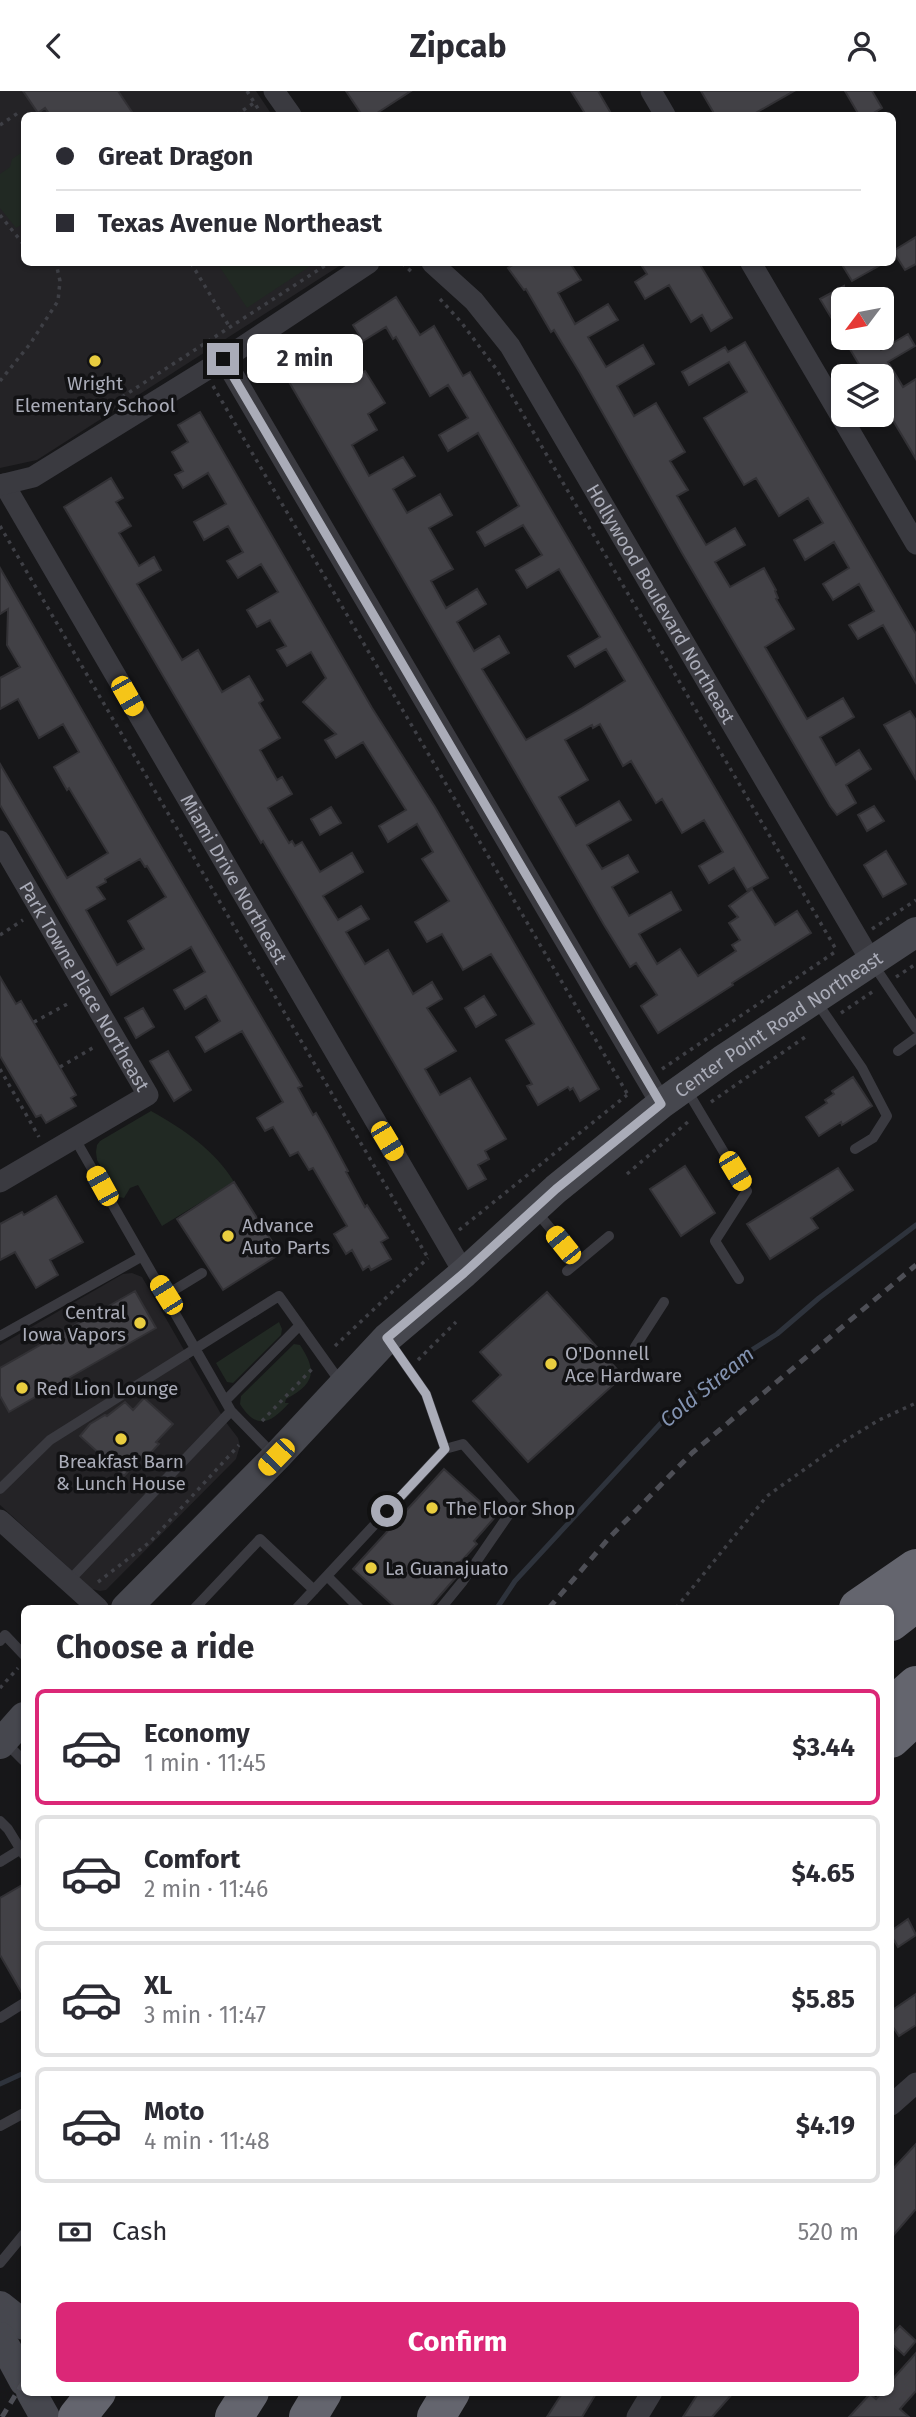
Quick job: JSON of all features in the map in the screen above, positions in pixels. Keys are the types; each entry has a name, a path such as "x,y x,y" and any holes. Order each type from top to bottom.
{"highway":[{"path":"862,1605 916,1568"},
{"path":"894,1620 916,1602"},
{"path":"894,1704 916,1685"},
{"path":"894,1736 916,1716"},
{"path":"234,2417 247,2396"},
{"path":"307,2417 320,2396"},
{"path":"436,2417 449,2396"}],"main road":[{"name":"Center Point Road Northeast","path":"129,1605 276,1457 387,1338 534,1209 661,1104 692,1099 879,972 916,932"},
{"path":"9,1748 21,1723"},
{"path":"0,2306 21,2323"},
{"path":"0,2337 21,2376"},
{"path":"42,2396 74,2408"}],"street":[{"path":"274,91 288,112"},
{"path":"651,91 663,112"},
{"path":"2,484 33,477 223,359 364,266"},
{"path":"753,266 916,544"},
{"name":"Hollywood Boulevard Northeast","path":"426,271 474,301 510,346 879,972"},
{"path":"223,359 661,1104"},
{"name":"Miami Drive Northeast","path":"2,484 464,1273"},
{"name":"Park Towne Place Northeast","path":"0,841 148,1095 75,1139"},
{"path":"0,1182 75,1139"},
{"path":"0,1520 95,1605"},
{"path":"894,2102 916,2083"},
{"path":"637,2417 650,2396"}],"lane":[{"path":"879,972 916,1028"},
{"path":"821,1010 862,1068 887,1116 873,1138 855,1149"},
{"path":"898,1051 916,1038"},
{"path":"692,1099 747,1191 716,1241 739,1279"},
{"path":"75,1139 229,1405 276,1457"},
{"path":"534,1209 578,1262"},
{"path":"567,1271 609,1236"},
{"path":"0,1336 141,1257"},
{"path":"166,1295 202,1273"},
{"path":"0,1489 50,1440 279,1296 342,1385"},
{"path":"635,1347 664,1302"},
{"path":"68,1582 300,1325"},
{"path":"387,1338 426,1394 445,1449"},
{"path":"300,1605 445,1449 463,1444 516,1504 443,1605"},
{"path":"198,1605 260,1539 314,1590"},
{"path":"327,1576 356,1605"},
{"path":"2,1634 21,1652"},
{"path":"0,1821 21,1849"},
{"path":"0,1862 21,1853"},
{"path":"0,2018 21,2005"},
{"path":"0,2126 21,2115"},
{"path":"0,2263 21,2238"}],"path":[{"path":"247,91 260,112"},
{"path":"240,112 254,103"},
{"path":"0,125 21,111"},
{"path":"0,215 21,241"},
{"path":"0,381 30,344 58,301 60,281 57,266"},
{"path":"193,266 234,334"},
{"path":"114,402 324,266"},
{"path":"435,294 461,322 497,370 837,951"},
{"path":"210,381 628,1095"},
{"path":"0,526 428,1258"},
{"path":"870,930 916,900"},
{"path":"0,935 40,910"},
{"path":"657,1073 842,947"},
{"path":"627,1174 692,1099 735,1084 821,1010 879,972 916,964"},
{"path":"34,1022 88,992"},
{"path":"60,1067 113,1035"},
{"path":"0,1069 49,1154"},
{"path":"456,1233 635,1090"},
{"path":"335,1346 434,1251"},
{"path":"408,1369 456,1322"},
{"path":"262,1421 312,1369"},
{"path":"678,1605 766,1496 842,1442 879,1420 916,1403"},
{"path":"91,1587 150,1542 239,1445"},
{"path":"0,1688 21,1665"}],"shaded area":[{"name":"Wright Elementary School","path":"0,91 256,91 270,112 21,112 21,266 339,266 37,460 0,468"},
{"path":"21,153 21,225 16,228 0,208 0,174 10,167 12,159"},
{"path":"219,266 310,266 247,308"},
{"path":"151,1111 208,1150 234,1182 162,1226 138,1185 130,1188 124,1198 119,1197 97,1160 96,1152 100,1141"},
{"path":"132,1273 142,1277 225,1421 238,1438 240,1446 236,1459 106,1590 100,1591 92,1589 0,1505 0,1345 123,1274"},
{"path":"279,1322 281,1335 233,1383 227,1382 216,1363"},
{"path":"294,1344 300,1345 306,1354 311,1370 310,1377 303,1388 286,1399 285,1403 289,1403 276,1415 264,1421 252,1418 240,1404 241,1396"}],"building":[{"path":"23,91 118,91 132,112 48,112 45,108 37,112"},
{"path":"346,91 411,91 379,112 360,112"},
{"path":"571,91 598,91 610,112 584,112"},
{"path":"701,91 794,91 757,112 713,112"},
{"path":"845,91 872,91 882,108 875,112 857,112"},
{"path":"916,237 916,264 905,270 896,256 896,249"},
{"path":"572,266 581,280 558,293 575,324 608,304 618,320 588,337 606,367 643,345 654,364 617,386 634,416 656,403 685,452 670,461 688,490 677,496 706,545 735,528 745,545 715,562 730,587 764,568 776,590 776,599 794,629 765,647 807,719 843,698 854,717 820,737 836,765 859,750 871,769 846,785 856,803 837,815 682,553 580,373 554,330 551,332 526,289 524,290 508,268"},
{"path":"642,266 701,266 732,318 711,331 702,315 691,322 669,285 645,299 635,282 647,274"},
{"path":"843,266 879,266 852,281"},
{"path":"831,293 831,317 820,299"},
{"path":"396,297 420,335 434,326 463,376 470,372 768,878 747,890 734,868 709,883 699,866 723,852 704,820 682,833 662,799 656,803 631,761 623,766 600,724 593,728 592,725 565,740 588,780 559,797 576,826 619,801 631,820 587,845 602,869 628,855 638,872 612,887 629,916 671,892 681,910 639,934 657,964 680,949 698,976 736,951 732,945 740,940 729,923 738,917 729,906 752,889 775,925 797,911 811,933 658,1033 641,1006 657,995 636,963 630,967 604,925 281,368 324,343 342,374 348,371 352,378 365,371 385,403 368,414 377,430 352,445 369,476 403,457 415,476 393,489 407,513 440,494 452,515 429,528 453,569 431,581 446,608 477,589 486,604 457,622 474,651 499,636 509,653 482,669 526,740 582,708 625,681 606,649 575,667 568,656 600,637 559,569 527,588 516,570 542,555 523,525 485,546 477,532 519,506 478,433 448,451 439,435 468,418 448,385 430,396 396,337 393,339 386,327 363,341 353,325"},
{"path":"908,334 915,346 888,362 889,364 859,364 850,350 894,350 894,342"},
{"path":"745,342 916,634 916,683 883,625 858,639 849,625 874,611 859,584 833,600 823,584 849,568 834,542 805,560 794,540 823,523 808,498 779,516 756,478 744,485 704,418 747,392 729,362 689,385 682,372 725,347 728,352"},
{"path":"894,372 903,387 916,379 916,459 894,422"},
{"path":"200,412 372,708 435,807 599,1089 580,1101 573,1088 570,1090 568,1087 538,1105 527,1086 532,1084 506,1040 534,1024 491,954 463,970 442,934 427,942 415,922 449,901 422,859 433,852 417,824 388,842 379,826 406,810 363,742 336,758 325,740 336,734 303,702 326,678 311,652 287,666 277,650 286,646 270,620 257,627 247,610 278,592 261,564 238,578 227,561 243,552 228,526 204,540 194,522 226,504 208,473 183,488 175,475 183,471 172,452 188,442 178,425"},
{"path":"111,478 123,498 116,502 131,526 119,533 139,566 154,557 161,570 137,584 182,660 198,650 222,692 249,676 263,700 259,703 280,738 260,750 277,780 282,777 292,794 268,808 289,843 292,841 295,846 302,842 320,872 352,853 363,872 323,896 338,920 361,906 369,919 346,932 365,964 388,950 413,994 432,982 442,999 427,1008 456,1051 425,1069 440,1095 470,1078 506,1139 485,1151 489,1159 478,1165 486,1179 468,1189 64,507"},
{"path":"0,568 302,1086 298,1088 313,1115 316,1113 328,1134 365,1207 367,1205 388,1238 381,1242 391,1259 371,1270 369,1266 363,1270 352,1250 346,1254 334,1234 347,1226 313,1168 309,1170 298,1152 290,1156 273,1127 265,1131 257,1118 283,1102 242,1031 205,1052 196,1037 220,1021 206,996 185,1009 174,990 205,972 191,947 111,995 0,805 0,764 67,878 108,853 54,767 79,752 63,724 39,738 18,699 0,709 0,678 20,667 7,645 8,609 0,614","holes":["140,859 145,867 147,866 166,897 128,921 144,949 117,965 86,910 105,899 97,887 106,882 105,879"]},
{"path":"910,711 916,720 916,779 884,725"},
{"path":"874,806 884,821 867,831 858,815"},
{"path":"331,807 341,823 320,835 311,819"},
{"path":"886,851 906,884 883,897 864,865"},
{"path":"0,977 16,1004 21,1001 76,1095 71,1098 76,1106 46,1123 41,1115 36,1117 0,1056"},
{"path":"484,996 496,1015 476,1027 465,1008"},
{"path":"143,1008 154,1027 136,1038 125,1018"},
{"path":"168,1051 191,1090 174,1101 150,1061"},
{"path":"853,1077 872,1106 819,1136 806,1117 827,1103 825,1100 834,1094 832,1091"},
{"path":"685,1166 715,1213 681,1236 650,1189"},
{"path":"838,1168 853,1190 811,1218 818,1228 770,1259 747,1224"},
{"name":"Advance Auto Parts","path":"234,1182 280,1254 223,1290 177,1219"},
{"path":"56,1196 83,1242 50,1260 58,1275 36,1288 15,1252 0,1260 0,1224 22,1212 24,1215"},
{"path":"135,1291 156,1328 9,1412 0,1396 0,1368"},
{"name":"O'Donnell Ace Hardware","path":"547,1292 623,1376 528,1462 473,1401 501,1375 480,1352"},
{"name":"Breakfast Barn & Lunch House","path":"144,1398 173,1424 156,1442 159,1444 147,1457 144,1454 124,1476 80,1436 90,1424 107,1416 125,1402 133,1410"},
{"path":"444,1469 496,1516 474,1541 477,1544 455,1568 460,1572 432,1605 393,1605 353,1569"},
{"path":"21,1886 21,1992 0,1955 0,1898"},
{"path":"908,1919 916,1935 898,1947 894,1940 894,1929"},
{"path":"916,1994 916,2025 899,2036 894,2028 894,2009"},
{"path":"916,2144 916,2209 894,2235 894,2168"},
{"path":"900,2326 916,2341 904,2355 894,2346 894,2333"},
{"path":"916,2353 916,2391 900,2409 909,2417 849,2417 868,2396 876,2399 879,2396 894,2396 894,2378"},
{"path":"560,2396 595,2396 582,2417 547,2417"},
{"path":"696,2396 730,2396 712,2417 683,2417"}],"waterway":[{"name":"Cold Stream","path":"499,1605 515,1581 674,1409 728,1365 777,1334 819,1298 916,1225"},
{"name":"Cold Stream","path":"0,2084 21,2074"}],"railway":[{"path":"552,1605 609,1538 692,1453 916,1265"},
{"path":"2,2417 21,2386"}],"place":[{"name":"Wright Elementary School","path":"95,361"},
{"name":"Advance Auto Parts","path":"228,1236"},
{"name":"Central Iowa Vapors","path":"140,1323"},
{"name":"O'Donnell Ace Hardware","path":"551,1364"},
{"name":"Red Lion Lounge","path":"22,1388"},
{"name":"Breakfast Barn & Lunch House","path":"121,1439"},
{"name":"The Floor Shop","path":"432,1508"},
{"name":"La Guanajuato","path":"371,1568"}],"route":[{"path":"223,359 661,1104 556,1189 464,1273 387,1338 426,1394 445,1449 387,1511"}]}
